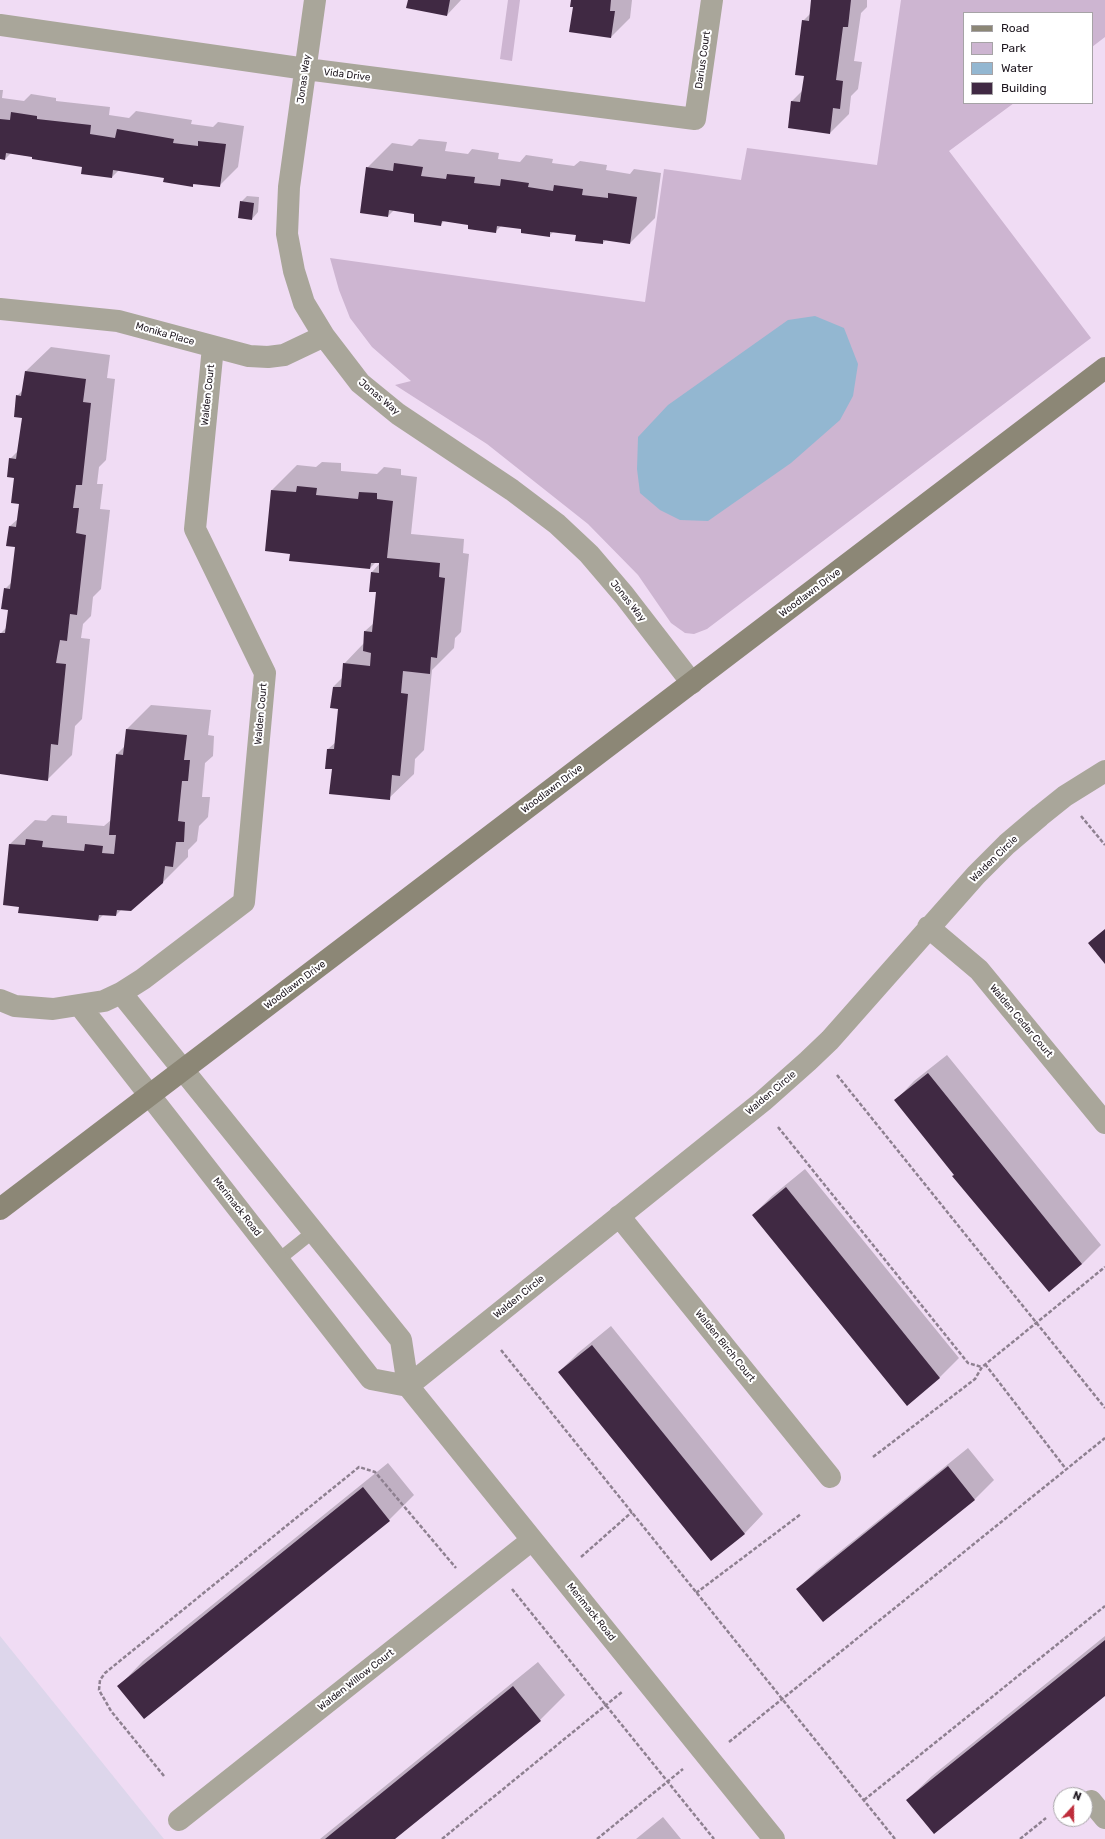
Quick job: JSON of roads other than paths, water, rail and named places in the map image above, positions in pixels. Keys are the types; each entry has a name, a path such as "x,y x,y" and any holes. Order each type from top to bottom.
{"main road":[{"name":"Woodlawn Drive","path":"0,1209 1105,368"}],"street":[{"name":"Jonas Way","path":"315,0 289,187 287,234 294,271 304,303 324,336 360,383 398,414 512,490 557,524 589,554 624,595 692,683"},
{"name":"Darius Court","path":"695,119 712,0"},
{"name":"Vida Drive","path":"0,25 306,69 695,119"},
{"name":"Monika Place","path":"0,309 118,321 249,356 268,358 284,355 324,336"},
{"name":"Walden Court","path":"112,997 143,979 244,902 265,673 195,529 213,347"},
{"name":"Walden Circle","path":"408,1386 763,1100 808,1061 830,1040 928,927 1007,844 1066,796 1105,771"},
{"name":"Walden Cedar Court","path":"928,927 979,970 1105,1123"},
{"path":"0,1000 15,1006 45,1009 80,1006 112,997 183,1070 401,1340 408,1386"},
{"name":"Merimack Road","path":"80,1006 371,1379 408,1386 774,1839"},
{"name":"Walden Birch Court","path":"619,1216 830,1476"},
{"name":"Walden Willow Court","path":"179,1820 532,1540"},
{"path":"1093,1803 1105,1818"}],"lane":[{"path":"278,1260 313,1232"}],"water":[{"path":"815,316 844,328 858,364 853,396 840,420 791,463 708,521 680,520 660,510 640,493 637,469 638,437 668,405 788,320"}]}
